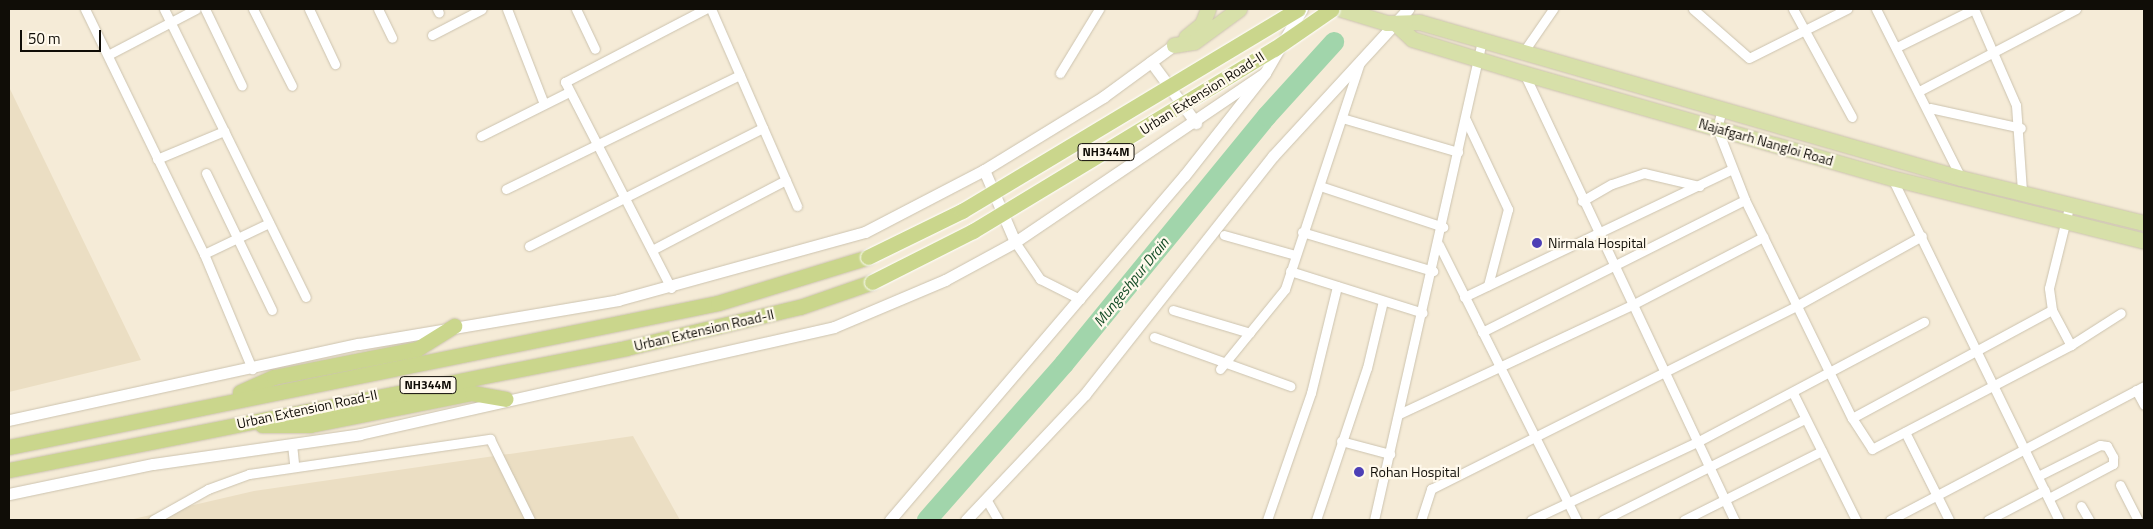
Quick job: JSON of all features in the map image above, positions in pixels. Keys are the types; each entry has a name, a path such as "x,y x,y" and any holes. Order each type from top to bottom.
{"highway":[{"name":"Urban Extension Road-II","path":"9,447 231,399 476,354 718,303 868,257 962,211 1300,9"},
{"name":"Urban Extension Road-II","path":"9,470 725,326 872,282 973,231 1274,49 1332,9"},
{"path":"231,399 274,377 417,349 454,326"},
{"path":"231,425 310,425 472,393 505,399"}],"main road":[{"path":"1174,45 1196,30 1208,9"},
{"path":"1174,45 1194,42 1239,9"},
{"name":"Najafgarh Nangloi Road","path":"1341,9 1396,24 1419,22 1522,54 1962,178 2022,190 2144,223"},
{"name":"Najafgarh Nangloi Road","path":"1396,24 1412,39 1523,73 1892,178 2144,241"}],"street":[{"path":"85,9 204,254 252,369"},
{"path":"164,9 306,297"},
{"path":"108,55 196,9"},
{"path":"205,9 242,86"},
{"path":"253,9 292,86"},
{"path":"309,9 335,64"},
{"path":"378,9 392,38"},
{"path":"432,35 482,9"},
{"path":"507,9 544,104"},
{"path":"576,9 595,50"},
{"path":"670,288 569,92 567,80 705,9"},
{"path":"711,9 797,206"},
{"path":"1060,73 1098,9"},
{"path":"890,520 1080,299 1265,73 1300,9"},
{"path":"966,520 1085,394 1273,156 1408,9"},
{"path":"1522,54 1553,9"},
{"path":"1693,9 1744,57 1756,56 1847,9"},
{"path":"1794,9 1852,117"},
{"path":"1877,9 1921,90 1962,178"},
{"path":"1897,47 1974,9 1995,48 2021,128 2022,190"},
{"path":"1921,90 1995,48 2076,9"},
{"path":"1374,520 1439,245 1482,42"},
{"path":"9,420 454,326 599,304 670,288 865,232 984,170 1103,97 1174,45"},
{"path":"1220,369 1280,299 1302,232 1320,186 1360,60"},
{"path":"1152,62 1196,124"},
{"path":"9,494 153,464 360,434 505,399 632,375 834,327 945,280 1015,242 1196,124 1265,73"},
{"path":"1523,73 1582,202 1734,520"},
{"path":"506,189 596,143 740,75"},
{"path":"481,136 569,92"},
{"path":"1930,108 2021,128"},
{"path":"1722,110 1717,128 1745,200 1852,418 1872,449 2071,345 2121,313"},
{"path":"1342,118 1458,152"},
{"path":"1465,118 1508,209 1488,285"},
{"path":"529,246 763,128"},
{"path":"157,159 224,131"},
{"path":"1464,297 1599,236 1732,169"},
{"path":"984,170 1015,242 1040,279 1080,299"},
{"path":"1582,202 1612,184 1644,173 1699,186"},
{"path":"206,174 272,310"},
{"path":"1892,178 1995,384 2059,520"},
{"path":"652,250 786,180"},
{"path":"1320,186 1442,227"},
{"path":"1482,332 1614,268 1745,200"},
{"path":"2070,203 2064,220 2049,288 2052,310 2071,345"},
{"path":"204,254 269,223"},
{"path":"1302,232 1433,271"},
{"path":"1224,235 1295,255"},
{"path":"1421,520 1431,489 1662,370 1796,306 1922,236"},
{"path":"1399,414 1500,369 1632,305 1763,237"},
{"path":"1439,245 1577,520"},
{"path":"1290,271 1423,313"},
{"path":"1257,520 1268,516 1311,393 1337,286"},
{"path":"1316,520 1367,368 1383,300"},
{"path":"1173,310 1250,333"},
{"path":"1852,418 1978,352 2052,310"},
{"path":"1531,520 1697,442 1830,374 1924,322"},
{"path":"1154,337 1227,360 1290,386"},
{"path":"1890,520 2140,388 2144,405"},
{"path":"1793,393 1856,520"},
{"path":"1603,520 1806,419"},
{"path":"1905,432 1949,520"},
{"path":"153,520 208,490 249,474 294,464 490,439 530,520"},
{"path":"1341,441 1390,454"},
{"path":"292,444 294,464"},
{"path":"1988,520 2113,464 2113,457 2107,446 2100,445 2038,476"},
{"path":"1684,520 1822,451"},
{"path":"2120,485 2138,520"},
{"path":"986,498 998,520"},
{"path":"2082,506 2089,520"}],"shaded area":[{"path":"9,87 141,360 9,392"},
{"path":"633,436 680,520 129,520 254,491"}],"waterway":[{"name":"Mungeshpur Drain","path":"927,520 1064,364 1267,116 1334,42"}],"place":[{"name":"Nirmala Hospital","path":"1537,243"},
{"name":"Rohan Hospital","path":"1359,472"}]}
